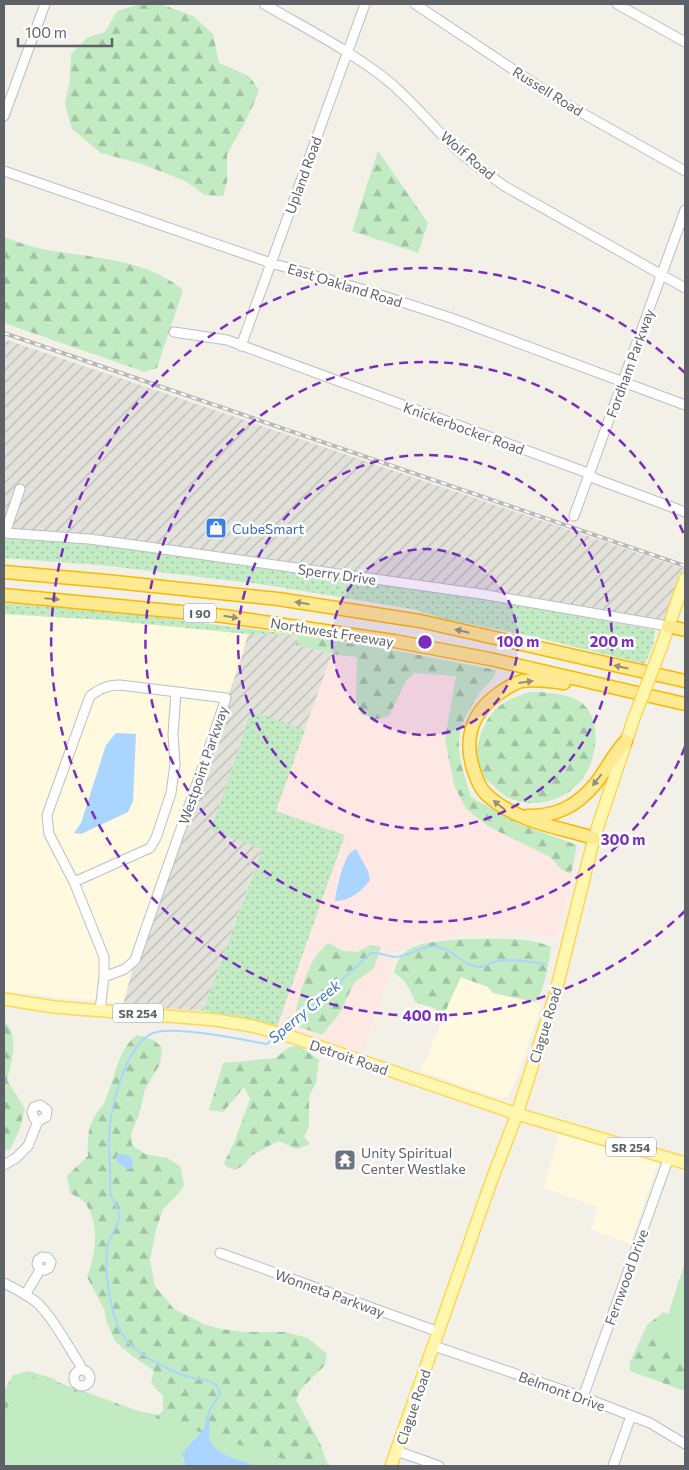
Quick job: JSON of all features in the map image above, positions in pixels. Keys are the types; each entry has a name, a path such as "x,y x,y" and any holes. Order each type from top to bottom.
{"highway":[{"name":"Northwest Freeway","path":"4,572 278,599 420,621 685,681"},
{"name":"Northwest Freeway","path":"4,595 223,616 385,640 490,658 685,704"},
{"path":"668,626 685,630"},
{"path":"594,838 519,816 504,809 484,792 477,779 469,759 469,738 475,718 486,702 521,681 553,681 593,688 626,689"},
{"path":"519,816 539,816 571,807 596,782 615,752 626,741"}],"main road":[{"name":"Clague Road","path":"392,1466 491,1182 517,1114 555,995 594,838 634,718 685,579"},
{"name":"Detroit Road","path":"4,999 54,1007 216,1020 252,1026 272,1031 517,1114 685,1163"}],"street":[{"path":"4,116 45,4"},
{"name":"Wolf Road","path":"264,4 347,52 398,91 450,143 486,172 514,191 685,288"},
{"name":"Upland Road","path":"241,346 365,4"},
{"name":"Russell Road","path":"415,4 558,100 685,171"},
{"path":"617,4 685,42"},
{"name":"East Oakland Road","path":"4,171 271,263 365,290 454,319 685,405"},
{"name":"Fordham Parkway","path":"574,516 685,210"},
{"name":"Knickerbocker Road","path":"174,332 227,340 685,512"},
{"path":"4,533 20,489"},
{"name":"Sperry Drive","path":"4,533 89,539 134,545 481,594 668,626"},
{"name":"Westpoint Parkway","path":"100,1010 104,978 104,957 74,882 49,834 47,815 90,696 108,685 120,685 226,698 194,796 168,861 135,960 125,969 104,978"},
{"path":"74,882 150,848 156,838 171,794 175,764 173,734 176,692"},
{"path":"4,1165 16,1158 28,1146 38,1121"},
{"name":"Fernwood Drive","path":"583,1397 669,1157"},
{"name":"Wonneta Parkway","path":"220,1253 439,1332"},
{"path":"25,1295 40,1270"},
{"path":"4,1283 36,1302 82,1370"},
{"name":"Belmont Drive","path":"434,1346 583,1397 650,1423 685,1444"},
{"path":"613,1466 631,1416"},
{"path":"397,1451 439,1466"}],"shaded area":[{"path":"4,339 685,569 667,624 98,545 4,538"},
{"path":"4,614 105,620 248,634 240,662 135,960 123,1005 116,1002 4,991"},
{"path":"248,634 298,635 296,645 332,654 203,1011 123,1005 135,960 240,662"},
{"path":"334,649 469,673 452,728 463,794 517,832 579,850 557,938 508,932 468,934 417,943 397,952 362,1053 277,1024 345,835 276,811"},
{"path":"460,977 488,987 493,993 535,1002 541,1007 513,1088 507,1097 492,1096 421,1071"},
{"path":"561,1127 661,1155 630,1244 591,1229 598,1207 544,1188"}],"green space":[{"path":"140,4 163,5 193,16 213,34 219,63 249,76 259,90 244,124 227,154 227,182 223,196 205,195 185,181 142,164 101,153 72,129 65,104 70,79 71,54 87,38 105,32 117,11"},
{"path":"378,151 428,223 418,253 352,231"},
{"path":"4,237 37,248 113,260 132,265 168,279 183,290 157,368 145,372 4,323"},
{"path":"4,538 98,545 477,597 655,630 653,645 645,664 535,637 444,619 412,609 260,584 101,565 4,558"},
{"path":"4,603 140,615 298,635 248,634 105,620 4,614"},
{"path":"298,635 409,653 496,670 470,709 460,733 459,744 462,768 471,797 519,824 577,845 571,874 562,870 550,857 489,827 466,809 454,785 445,739 456,676 414,673 406,681 389,716 374,720 361,714 356,702 357,657 338,655 296,645"},
{"path":"530,692 564,695 575,699 585,706 595,727 596,740 590,765 577,785 561,797 536,803 520,802 503,794 484,777 477,759 478,742 481,733 494,711 506,702"},
{"path":"251,711 305,730 276,811 345,835 278,1027 254,1020 203,1011 262,849 211,830"},
{"path":"464,939 530,941 551,947 544,983 535,1002 493,993 488,987 461,977 440,1023 435,1020 436,1009 415,1002 408,986 394,973 396,964 404,953 416,946 432,942"},
{"path":"329,943 343,951 358,952 370,945 381,947 374,968 354,983 340,1013 322,1035 302,1028 286,1018 295,1014 306,975 316,957"},
{"path":"4,1021 9,1027 13,1041 7,1080 25,1109 19,1131 10,1149 4,1151"},
{"path":"137,1035 154,1040 162,1048 160,1064 145,1089 139,1114 131,1134 132,1145 145,1154 167,1158 180,1166 184,1185 179,1193 163,1209 156,1230 150,1260 155,1286 174,1309 204,1324 221,1329 244,1332 285,1332 308,1338 327,1354 325,1365 301,1389 296,1400 320,1443 327,1463 331,1466 4,1466 4,1391 13,1375 29,1371 139,1411 158,1415 163,1411 163,1396 151,1383 154,1371 115,1341 107,1323 104,1309 87,1277 93,1259 95,1231 85,1202 70,1193 67,1176 88,1156 88,1139 91,1123 105,1101 125,1049"},
{"path":"299,1046 319,1060 316,1083 309,1096 309,1125 304,1136 310,1144 297,1149 278,1141 251,1156 245,1164 235,1170 227,1167 224,1163 234,1143 250,1099 244,1087 223,1112 209,1110 223,1063 276,1058 289,1047"},
{"path":"685,1262 685,1358 657,1349"},
{"path":"664,1312 685,1324 685,1391 630,1371 630,1362 647,1325"},
{"path":"29,1377 305,1466 4,1466 4,1412"}],"water":[{"path":"116,733 136,734 133,801 128,812 81,834 74,833 81,823 106,745"},
{"path":"356,849 368,871 370,880 355,895 335,901 344,863 349,854"},
{"path":"119,1154 128,1155 132,1158 133,1165 131,1169 127,1169 117,1162 116,1156"},
{"path":"208,1415 210,1439 213,1445 223,1454 256,1466 186,1466 182,1454 204,1429"}],"waterway":[{"name":"Sperry Creek","path":"283,1031 371,953 394,957 406,955 423,948 435,947 447,950 470,965 480,967 504,960 545,964"},
{"name":"Sperry Creek","path":"208,1416 211,1407 220,1395 216,1385 208,1380 192,1378 173,1371 143,1355 122,1334 114,1314 106,1266 108,1245 119,1217 118,1209 110,1193 109,1140 112,1114 115,1098 126,1066 141,1041 151,1034 160,1031 190,1032 267,1044 275,1037"}],"railway":[{"path":"4,333 685,566"}],"place":[{"name":"CubeSmart","path":"216,528"},
{"name":"Unity Spiritual Center Westlake","path":"345,1160"}]}
